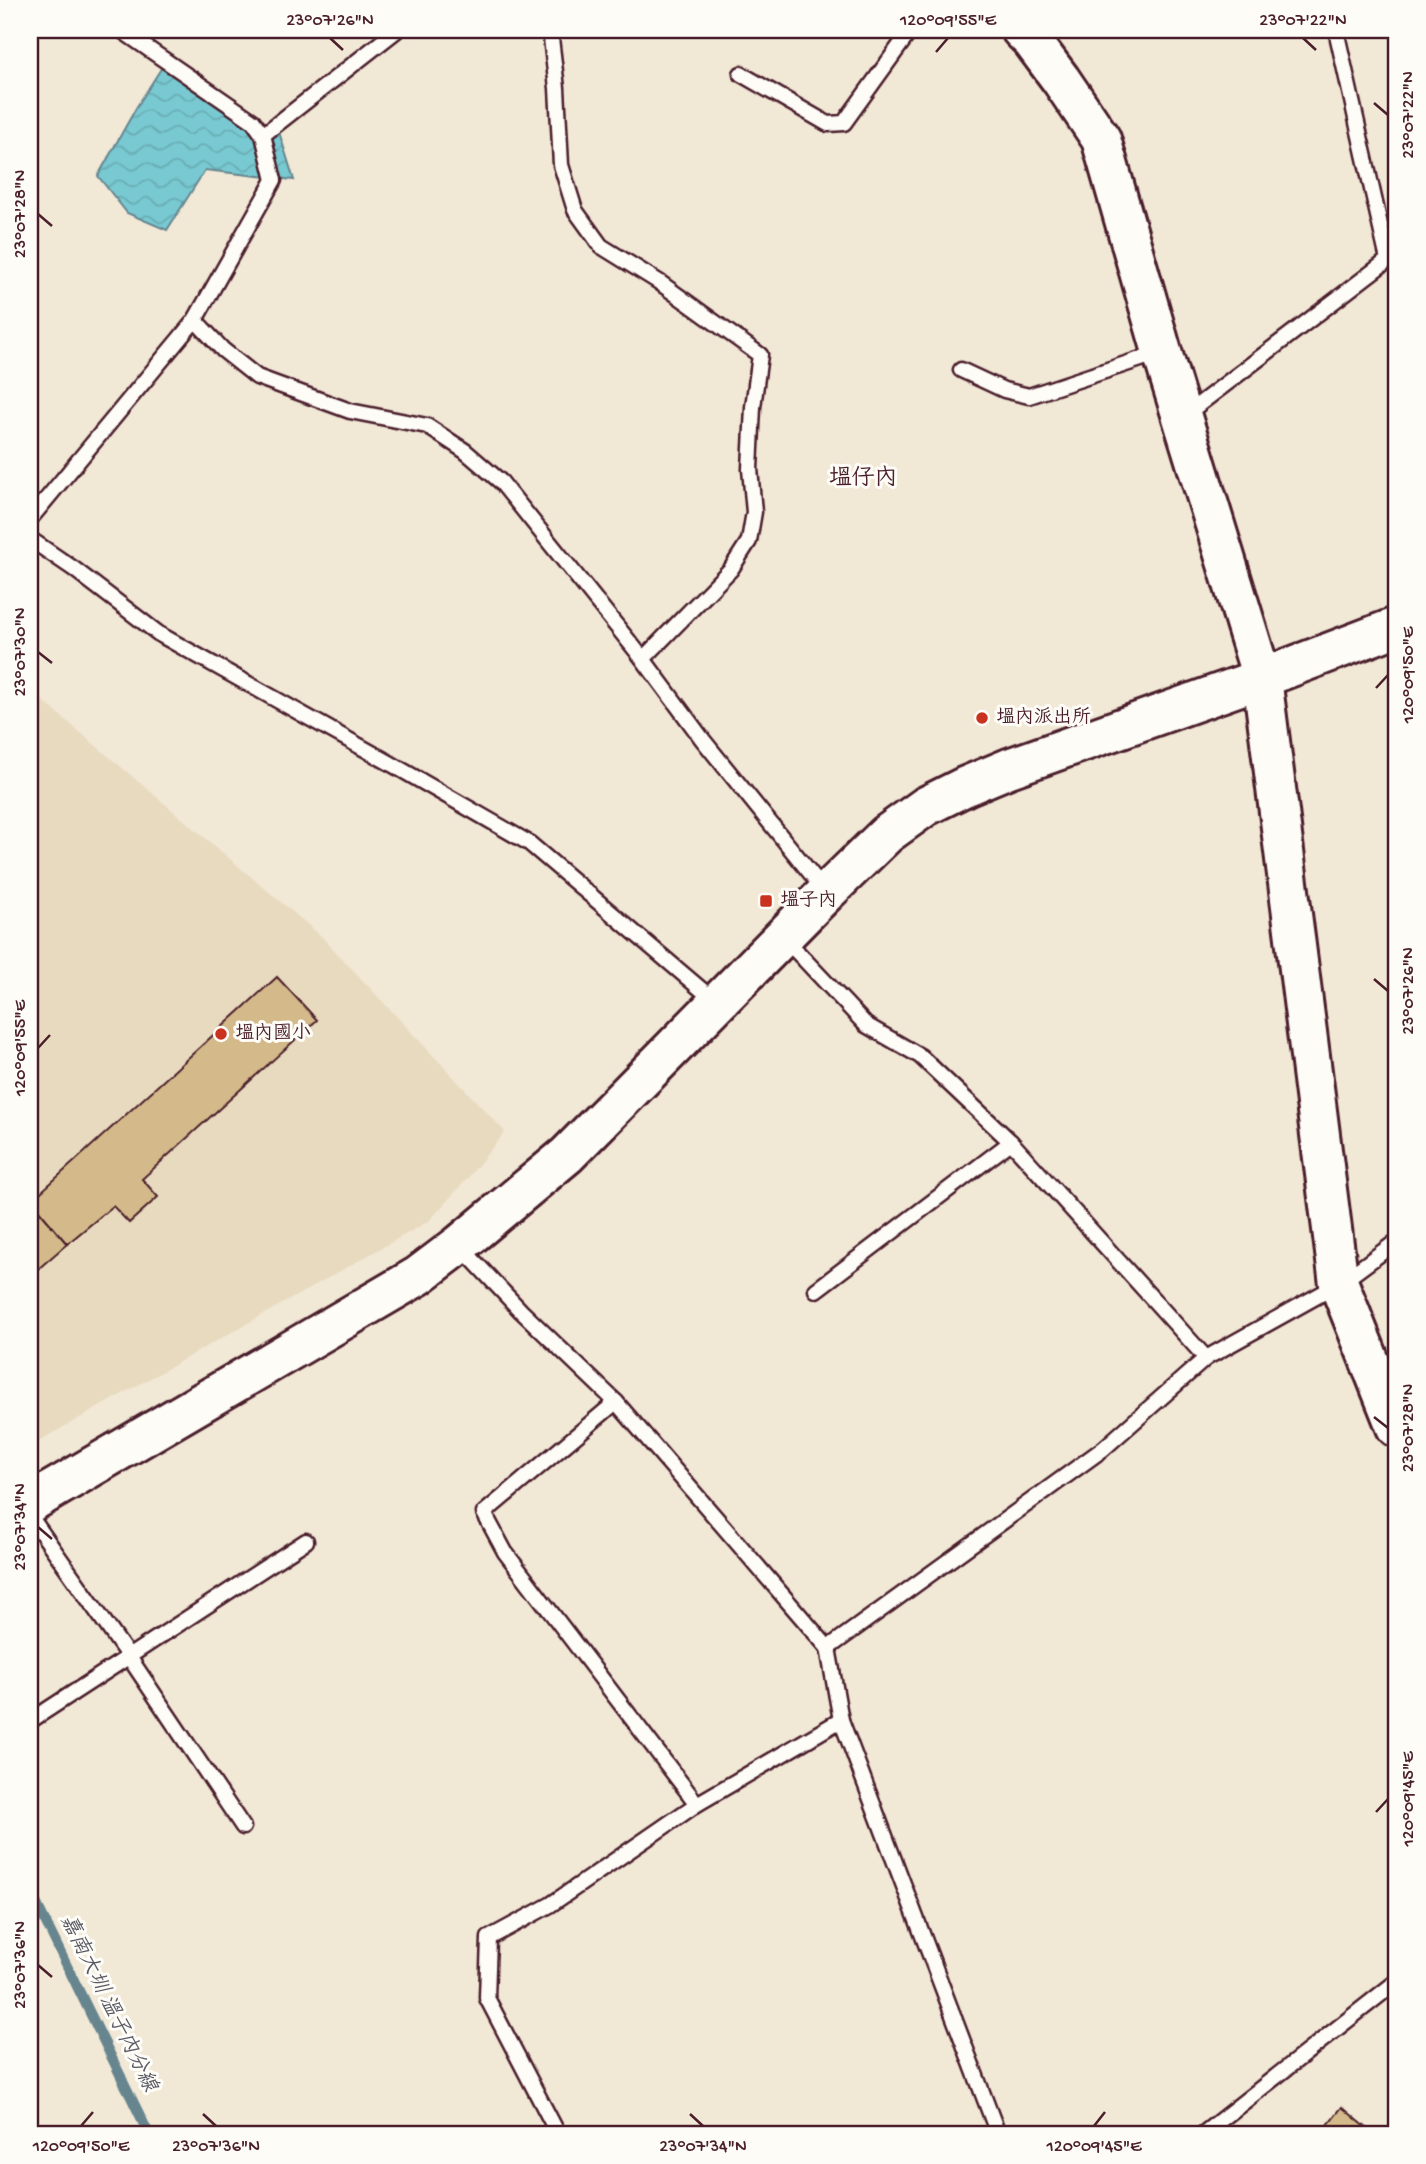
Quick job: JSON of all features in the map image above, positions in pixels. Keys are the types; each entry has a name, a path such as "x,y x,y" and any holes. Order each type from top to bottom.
{"street":[{"path":"1021,30 1053,70 1101,139 1162,352 1184,416 1262,678 1339,1284 1396,1427"},
{"path":"30,1503 418,1276 459,1245 567,1155 826,892 887,834 926,806 1009,768 1396,627"}],"lane":[{"path":"30,519 195,320 274,180 263,135 253,121 121,30"},
{"path":"263,135 397,30"},
{"path":"550,30 558,88 561,165 575,210 601,246 659,282 760,355 753,407 750,469 754,512 748,541 731,569 643,659"},
{"path":"741,74 828,124 844,123 911,30"},
{"path":"1184,416 1392,259 1336,30"},
{"path":"195,320 223,349 257,377 350,411 427,426 465,451 501,482 826,892"},
{"path":"961,370 1004,390 1029,396 1162,352"},
{"path":"30,539 159,634 529,844 717,1003"},
{"path":"784,937 866,1025 920,1056 1011,1142 1206,1358"},
{"path":"816,1290 1011,1142"},
{"path":"828,1648 1103,1449 1206,1358 1339,1284 1396,1242"},
{"path":"459,1245 521,1311 616,1402 828,1648 841,1720 998,2134"},
{"path":"616,1402 484,1513 505,1552 696,1804"},
{"path":"30,1516 243,1827"},
{"path":"30,1721 306,1541"},
{"path":"558,2134 487,1998 489,1938 550,1905 696,1804 841,1720"},
{"path":"1203,2134 1396,1982"}],"shaded area":[{"name":"塭內國小","path":"30,690 321,936 505,1132 429,1221 30,1446"}],"water":[{"path":"162,67 279,132 294,180 205,170 167,230 127,213 98,176"}],"building":[{"path":"277,977 317,1020 142,1179 158,1197 129,1223 113,1206 67,1244 31,1201"},
{"path":"31,1201 67,1244 30,1276 30,1203"},
{"path":"1342,2107 1374,2134 1321,2134"}],"waterway":[{"name":"嘉南大圳 溫子內分線","path":"30,1890 149,2134"}],"place":[{"name":"塭內派出所","path":"982,718"},
{"name":"塭子內","path":"766,901"},
{"name":"塭內國小","path":"221,1034"}],"district":[{"name":"塭仔內","path":"863,479"}]}
